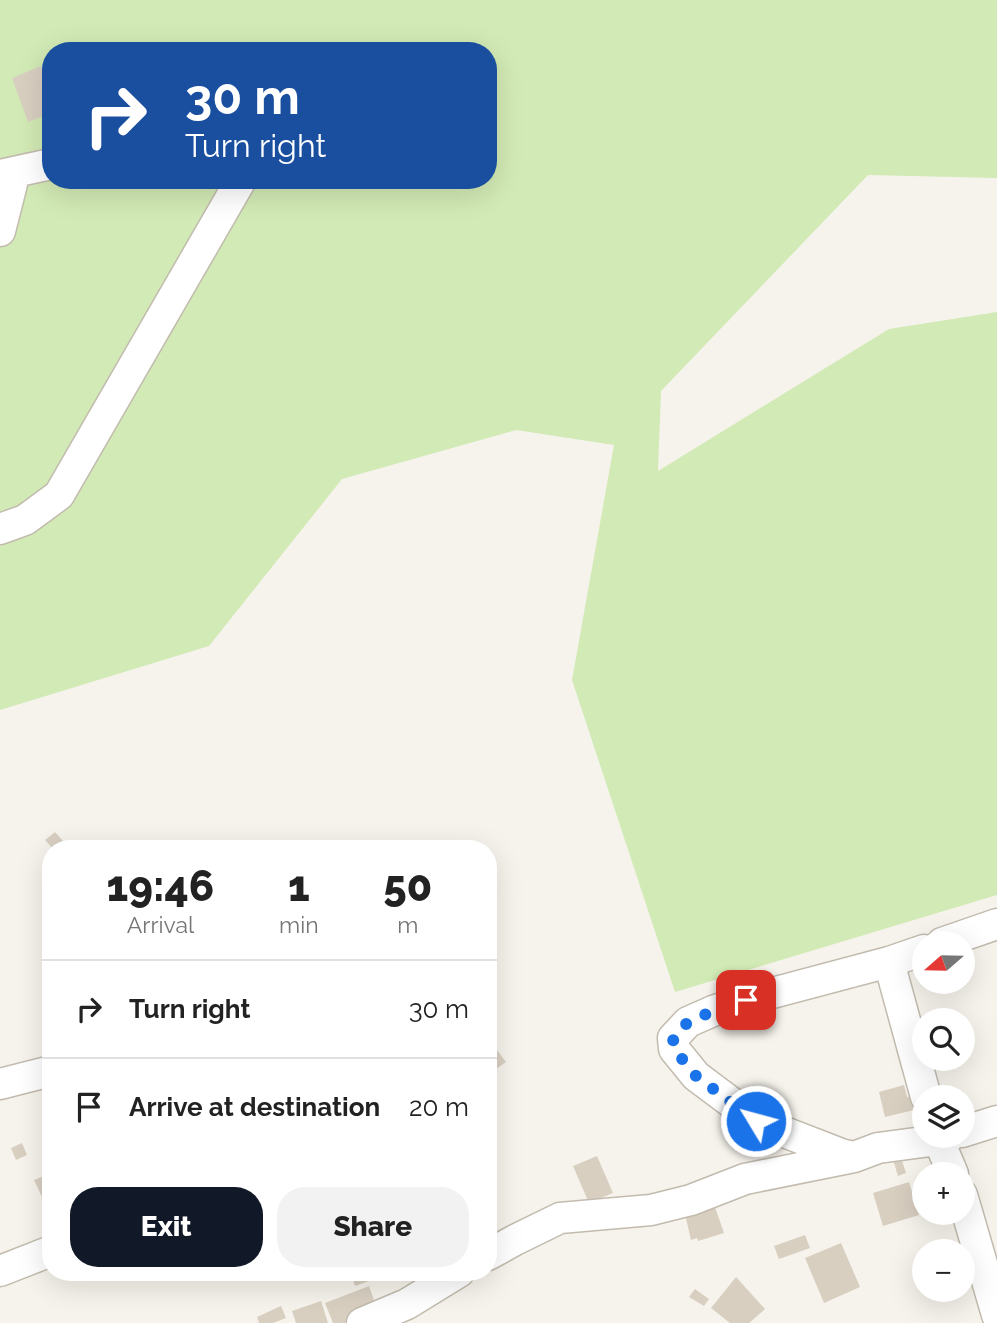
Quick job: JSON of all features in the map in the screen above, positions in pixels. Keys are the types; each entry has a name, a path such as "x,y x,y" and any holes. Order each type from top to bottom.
{"street":[{"path":"0,231 8,173 42,166"},
{"path":"0,529 25,520 59,495 236,189"},
{"path":"975,932 997,924"},
{"path":"854,1157 756,1121 696,1076 674,1049 673,1038 688,1022 713,1011 912,954"},
{"path":"889,962 923,1085"},
{"path":"0,1084 42,1074"},
{"path":"975,1128 997,1121"},
{"path":"497,1250 560,1218 651,1210 691,1200 745,1179 854,1157 878,1148 912,1142"},
{"path":"971,1225 997,1315"},
{"path":"0,1271 42,1255"},
{"path":"362,1323 407,1304 444,1281"}],"green space":[{"path":"0,0 997,0 997,178 868,175 661,391 658,471 889,329 997,312 997,895 675,992 572,680 614,445 516,430 342,479 209,646 0,710"}],"building":[{"path":"41,66 42,117 28,122 12,78"},
{"path":"55,832 62,840 45,840"},
{"path":"497,1050 506,1062 497,1068"},
{"path":"904,1085 907,1097 912,1096 912,1110 885,1117 879,1092"},
{"path":"22,1143 27,1155 16,1160 11,1148"},
{"path":"900,1154 906,1173 898,1176 892,1156"},
{"path":"597,1156 613,1193 589,1203 573,1166"},
{"path":"42,1177 42,1197 34,1180"},
{"path":"909,1182 912,1192 912,1217 883,1226 873,1193"},
{"path":"714,1204 724,1233 698,1241 697,1238 691,1240 685,1214"},
{"path":"805,1235 810,1248 779,1259 774,1246"},
{"path":"841,1243 860,1287 824,1303 805,1258"},
{"path":"736,1277 765,1309 749,1323 730,1323 711,1308"},
{"path":"354,1281 369,1281 355,1286"},
{"path":"369,1286 378,1311 347,1323 333,1323 325,1303"},
{"path":"695,1289 709,1299 704,1306 689,1297"},
{"path":"321,1301 328,1323 296,1323 292,1311"},
{"path":"281,1306 286,1318 273,1323 259,1323 257,1317"}],"route":[{"path":"746,1000 688,1022 673,1038 674,1049 696,1076 756,1121"}]}
